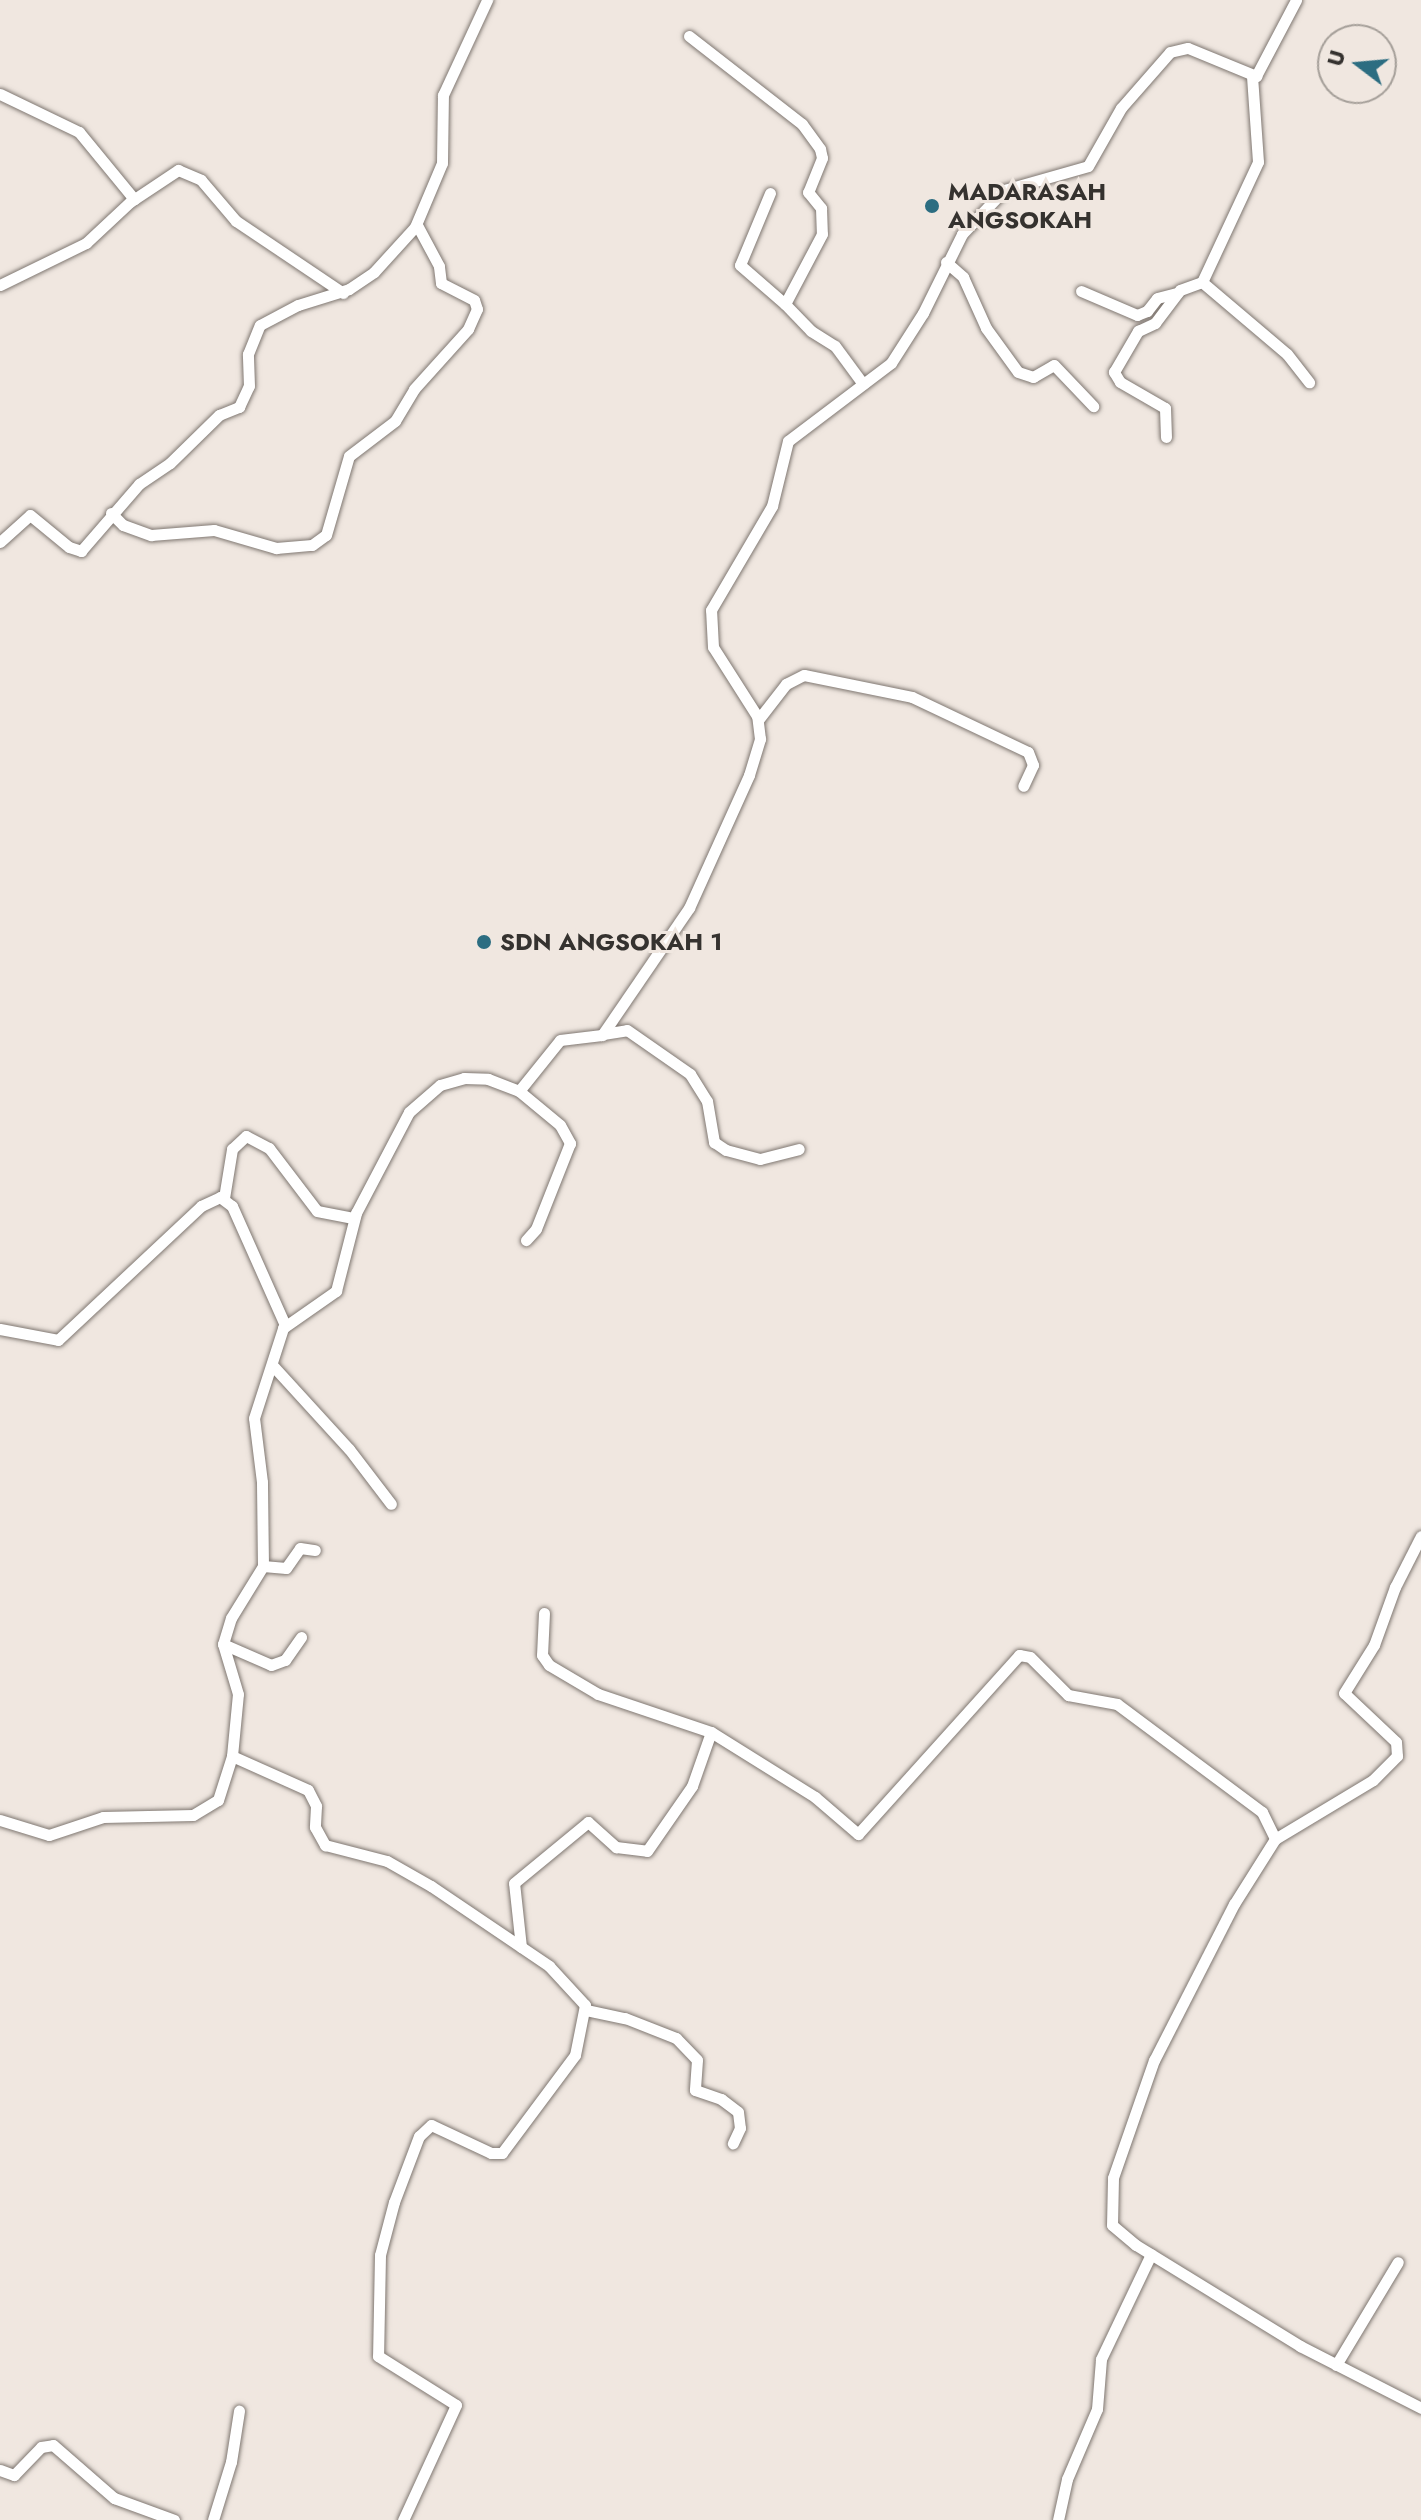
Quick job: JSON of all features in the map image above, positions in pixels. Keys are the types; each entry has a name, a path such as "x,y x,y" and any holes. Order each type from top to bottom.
{"street":[{"path":"0,542 30,515 78,552 111,513 219,415 239,407 249,386 248,354 260,325 308,301 343,293 374,272 417,225 442,163 443,95 487,0"},
{"path":"758,720 713,647 711,610 772,506 788,441 891,363 909,340 946,262 970,224 1004,190 1088,166 1121,108 1170,52 1188,48 1252,76 1260,73 1296,0"},
{"path":"689,36 802,124 822,154 808,192 821,208 822,234 785,304"},
{"path":"1081,291 1137,315 1147,311 1157,298 1202,282 1258,162 1252,76"},
{"path":"0,94 79,132 134,199"},
{"path":"0,285 86,243 134,199 170,174 187,171 236,221 343,293"},
{"path":"770,193 740,265 811,331 835,346 863,384"},
{"path":"111,513 123,525 151,535 214,530 276,548 312,545 326,535 349,456 395,421 414,389 468,329 477,309 474,300 440,282 439,266 417,225"},
{"path":"946,262 963,277 981,320 1018,372 1033,377 1054,365 1093,406"},
{"path":"1202,282 1287,354 1309,382"},
{"path":"1166,437 1165,408 1120,382 1114,372 1138,331 1155,323 1177,293"},
{"path":"603,1034 704,881 753,766 758,720 786,684 804,675 912,697 1028,752 1033,765 1023,786"},
{"path":"519,1091 560,1040 627,1030 690,1074 707,1101 714,1142 726,1150 760,1159 799,1149"},
{"path":"285,1325 333,1296 354,1218 396,1130 440,1085 477,1077 519,1091 560,1125 570,1143 536,1229 526,1240"},
{"path":"0,1820 49,1835 103,1817 193,1815 218,1800 232,1756 238,1686 223,1644 231,1618 263,1566 263,1494 254,1418 274,1367 285,1325 241,1222 224,1198 232,1149 246,1136 269,1148 317,1211 354,1218"},
{"path":"0,1329 58,1340 201,1206 224,1198"},
{"path":"274,1367 349,1449 391,1504"},
{"path":"1421,1536 1395,1587 1374,1645 1344,1693 1347,1701 1396,1742 1397,1756 1373,1780 1275,1839 1234,1904 1154,2060 1113,2178 1112,2225 1151,2254 1336,2365 1421,2408"},
{"path":"263,1566 286,1568 300,1548 315,1550"},
{"path":"544,1613 542,1655 549,1665 598,1694 711,1732 815,1797 858,1834 1013,1658 1025,1655 1068,1695 1117,1704 1262,1812 1275,1839"},
{"path":"223,1644 271,1665 285,1660 301,1637"},
{"path":"521,1947 512,1899 514,1883 588,1822 616,1847 647,1851 692,1786 711,1732"},
{"path":"232,1756 308,1790 316,1806 315,1827 325,1845 387,1861 521,1947 566,1980 586,2010 625,2018 676,2038 697,2060 695,2090 721,2099 738,2112 740,2128 733,2143"},
{"path":"403,2520 456,2405 378,2356 380,2255 394,2202 419,2136 431,2125 491,2153 502,2153 570,2064 586,2010"},
{"path":"1058,2520 1067,2479 1097,2409 1101,2359 1151,2254"},
{"path":"1336,2365 1398,2262"},
{"path":"213,2520 231,2462 239,2411"},
{"path":"0,2470 10,2475 20,2472 41,2447 53,2445 114,2498 174,2520"}],"place":[{"name":"MADARASAH ANGSOKAH","path":"932,206"},
{"name":"SDN ANGSOKAH 1","path":"484,942"}]}
